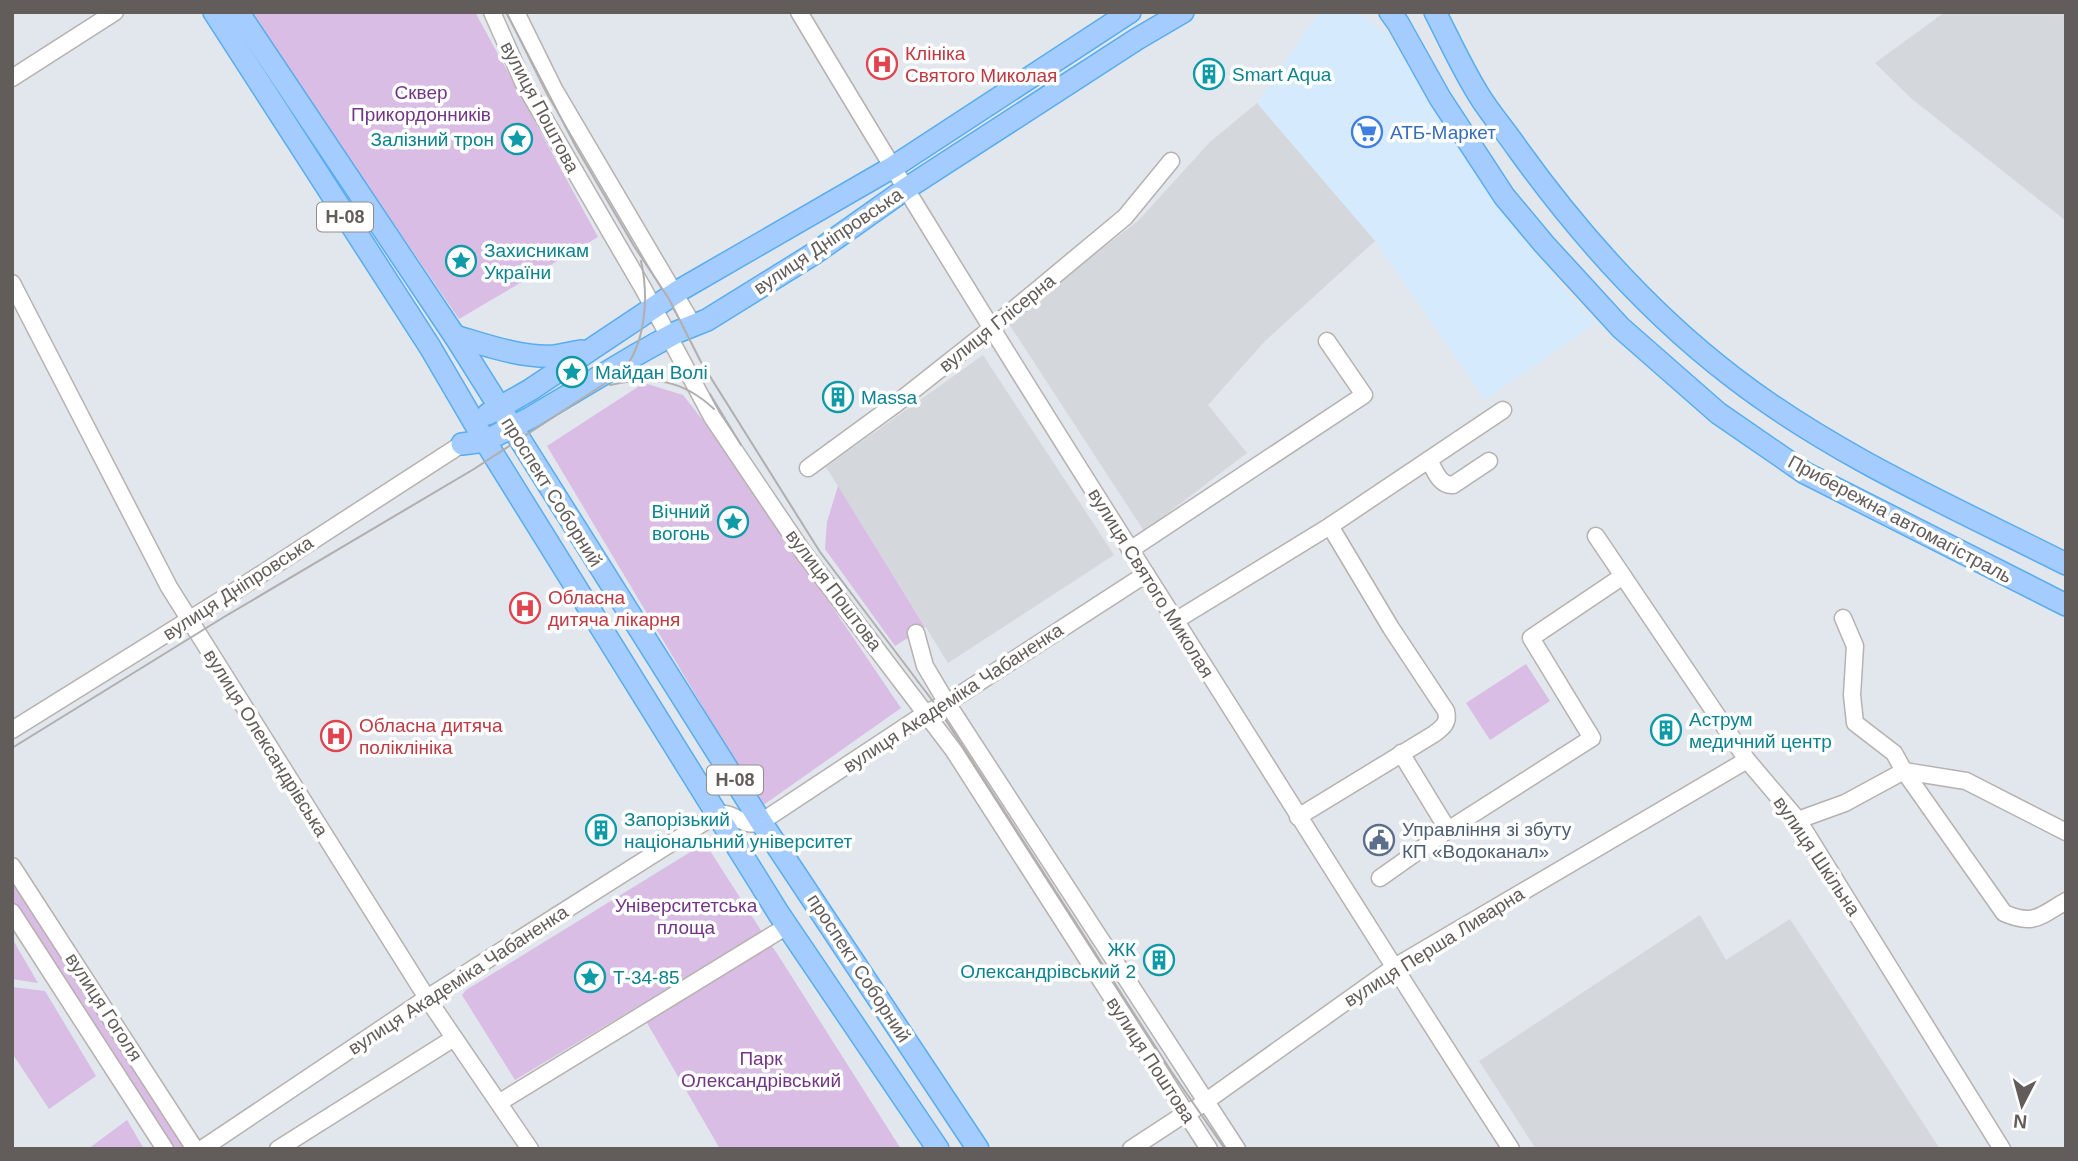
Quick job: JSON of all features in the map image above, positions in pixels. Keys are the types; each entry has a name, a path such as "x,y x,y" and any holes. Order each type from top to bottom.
{"main road":[{"name":"проспект Соборний","path":"214,12 430,348 479,432 787,926 938,1149"},
{"name":"проспект Соборний","path":"238,12 455,336 761,822 978,1149"},
{"name":"вулиця Дніпровська","path":"479,432 512,427 667,337 707,320 815,253 907,188 1182,12"},
{"name":"Прибережна автомагістраль","path":"1390,12 1440,98 1504,197 1622,328 1718,413 1805,473 2066,605"},
{"name":"Прибережна автомагістраль","path":"1435,12 1477,93 1539,180 1649,306 1734,378 1825,440 2066,564"},
{"name":"вулиця Дніпровська","path":"462,444 479,432 499,407 530,390 675,295 893,167 1125,13"},
{"path":"1504,197 1526,206 1538,199 1539,180"},
{"path":"1544,244 1544,225 1553,218 1575,223"},
{"path":"455,336 499,349 553,356 591,349"}],"street":[{"path":"12,78 115,12"},
{"name":"вулиця Поштова","path":"492,12 523,82 712,417 803,552 954,751 1209,1149"},
{"name":"вулиця Поштова","path":"516,12 554,89 693,325"},
{"name":"вулиця Святого Миколая","path":"799,12 1130,550 1393,968 1511,1149"},
{"path":"1125,13 1137,39"},
{"name":"вулиця Глісерна","path":"808,468 897,403 992,328 1125,217 1171,161"},
{"name":"вулиця Олександрівська","path":"12,283 169,587 427,998 530,1149"},
{"path":"1130,550 1364,395 1327,341"},
{"path":"1175,621 1330,526 1503,410"},
{"name":"вулиця Дніпровська","path":"12,730 462,444"},
{"path":"1430,461 1443,484 1447,486 1453,485 1489,461"},
{"path":"1298,817 1444,726 1448,719 1446,711 1391,628 1330,526"},
{"name":"вулиця Шкільна","path":"1596,536 1747,760 1798,820 2002,1149"},
{"name":"вулиця Академіка Чабаненка","path":"761,822 926,713 947,703 1146,574"},
{"path":"1380,878 1448,830 1592,738 1531,638 1623,576"},
{"path":"1843,618 1854,646 1852,695 1855,723 1894,753 2004,913 2016,918 2034,920 2066,901"},
{"name":"вулиця Поштова","path":"916,633 925,667 947,703 1237,1149"},
{"path":"1401,753 1448,830"},
{"name":"вулиця Перша Ливарна","path":"1131,1149 1206,1101 1393,968 1747,760"},
{"path":"1798,820 1845,803 1904,771 1966,781 2066,832"},
{"path":"717,814 729,814 748,825 761,822"},
{"name":"вулиця Академіка Чабаненка","path":"202,1149 427,998 717,814"},
{"name":"вулиця Гоголя","path":"12,866 195,1149"},
{"name":"вулиця Гоголя","path":"12,912 165,1149"},
{"path":"500,1102 787,926"},
{"path":"278,1149 454,1038"}],"shaded area":[{"path":"1319,12 1353,12 1362,15 1387,33 1492,196 1550,273 1595,324 1485,400 1375,241 1257,103"},
{"path":"1945,12 2066,12 2066,221 1912,99 1875,63"},
{"path":"1257,103 1375,241 1265,341 1208,405 1247,453 1144,531 1007,321 1138,221 1210,142"},
{"path":"983,355 1114,555 948,663 826,467"},
{"path":"1700,915 1726,960 1790,919 1940,1149 1536,1149 1479,1061"}],"green space":[{"name":"Сквер Прикордонників","path":"249,12 475,12 598,237 459,319"},
{"path":"644,383 683,395 723,446 901,708 762,806 547,446"},
{"path":"838,486 925,627 895,646 825,549 827,522"},
{"path":"1526,664 1550,701 1490,740 1466,703"},
{"name":"Університетська площа","path":"705,843 762,932 515,1080 462,995 466,990"},
{"path":"12,882 188,1149 175,1149 12,902"},
{"name":"Парк Олександрівський","path":"767,939 901,1149 720,1149 643,1016"},
{"path":"13,940 38,983 12,979"},
{"path":"12,987 45,991 96,1076 49,1109 12,1053"},
{"path":"127,1120 144,1149 88,1149"}],"tram line":[{"path":"506,12 576,147 634,246 669,299 701,362 820,552 938,708 1171,1071 1225,1149"},
{"path":"12,748 224,617 474,469 621,373 636,349 643,320 645,290 641,261"},
{"path":"610,385 639,381 666,382 690,391 714,409"},
{"path":"710,394 741,445"}],"place":[{"name":"Клініка Святого Миколая","path":"882,64"},
{"name":"Smart Aqua","path":"1209,74"},
{"name":"АТБ-Маркет","path":"1367,132"},
{"name":"Залізний трон","path":"517,139"},
{"name":"Захисникам України","path":"461,261"},
{"name":"Майдан Волі","path":"572,372"},
{"name":"Massa","path":"838,397"},
{"name":"Вічний вогонь","path":"733,522"},
{"name":"Обласна дитяча лікарня","path":"525,608"},
{"name":"Аструм медичний центр","path":"1666,730"},
{"name":"Обласна дитяча поліклініка","path":"336,736"},
{"name":"Запорізький національний університет","path":"601,830"},
{"name":"Управлiння зi збуту КП «Водоканал»","path":"1379,840"},
{"name":"ЖК Олександрівський 2","path":"1159,960"},
{"name":"Т-34-85","path":"590,977"}]}
